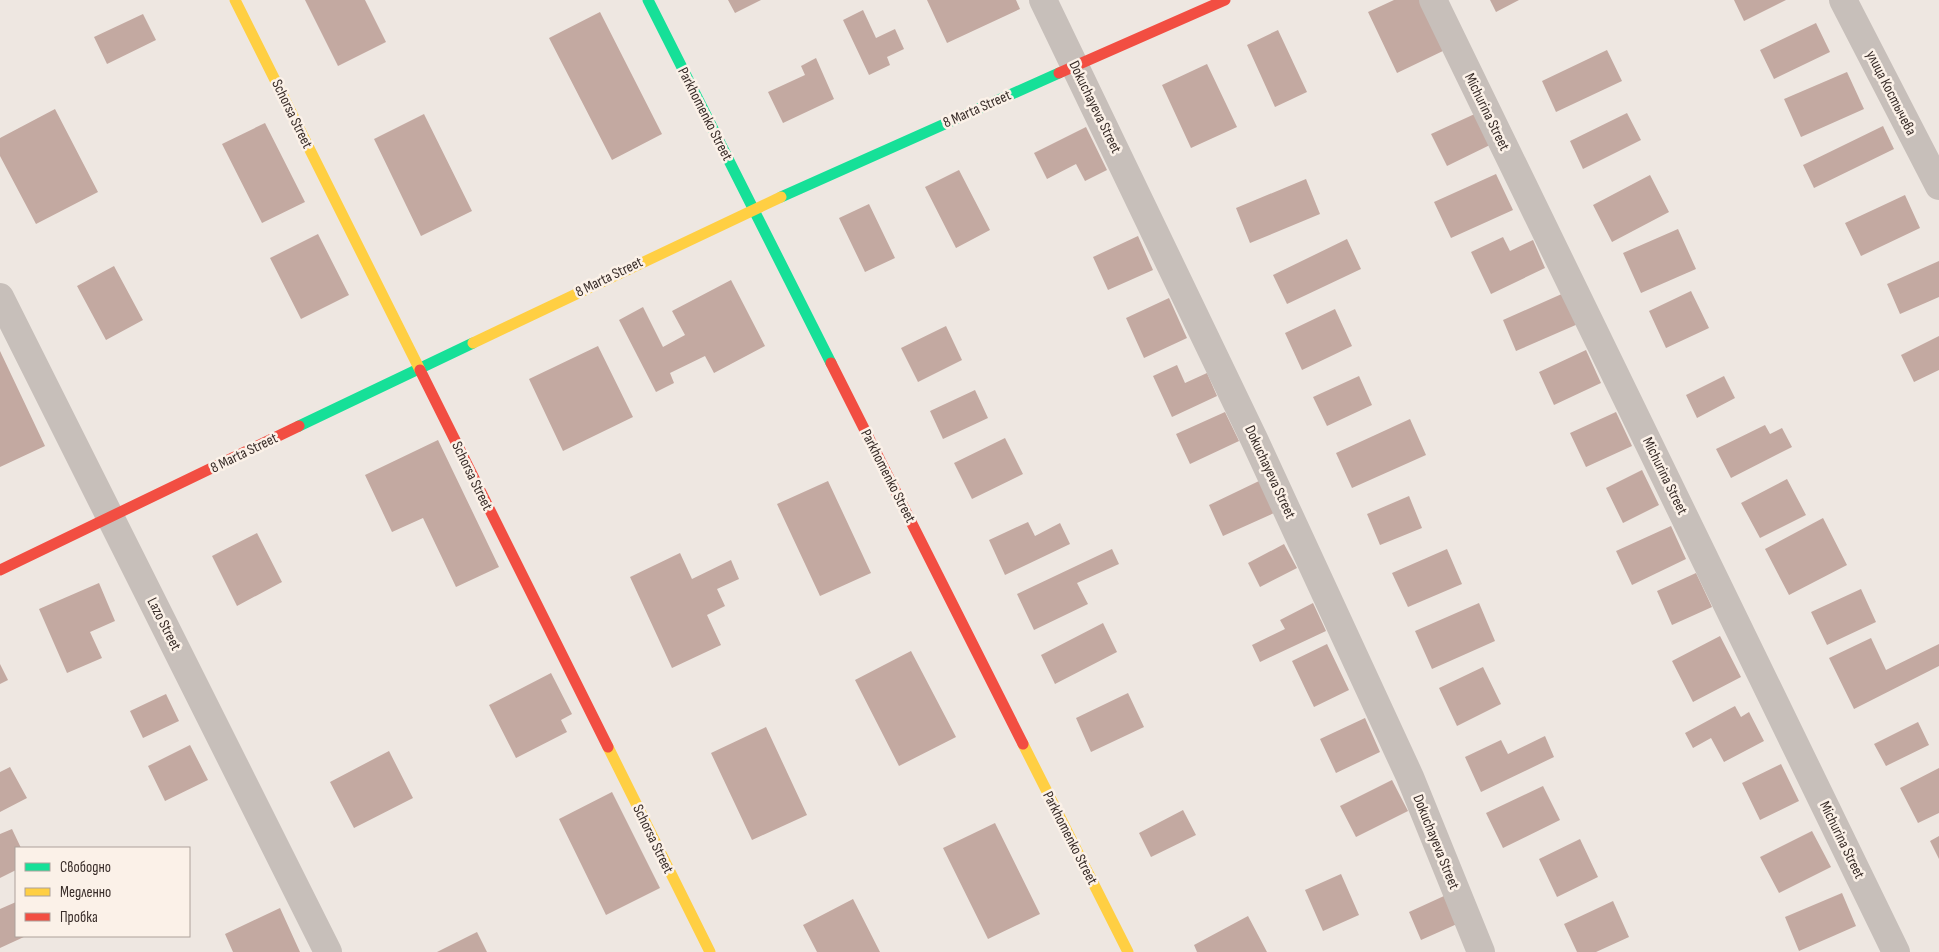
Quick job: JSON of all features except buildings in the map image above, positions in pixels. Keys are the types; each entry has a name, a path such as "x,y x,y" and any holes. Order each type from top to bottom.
{"street":[{"name":"Schorsa Street","path":"235,0 710,952"},
{"name":"Parkhomenko Street","path":"648,0 1128,952"},
{"name":"Dokuchayeva Street","path":"1043,0 1254,439 1406,768 1481,952"},
{"name":"8 Marta Street","path":"0,570 753,209 1225,0"},
{"name":"Michurina Street","path":"1433,0 1896,952"},
{"name":"улица Костычева","path":"1843,0 1939,186"},
{"name":"Lazo Street","path":"0,297 328,952"}],"traffic: fast":[{"path":"648,0 831,363"},
{"path":"781,197 1059,73"},
{"path":"299,426 473,343"}],"traffic: slow":[{"path":"235,0 420,370"},
{"path":"473,343 781,197"},
{"path":"1023,744 1128,952"},
{"path":"608,747 710,952"}],"traffic: jam":[{"path":"1059,73 1225,0"},
{"path":"831,363 1023,744"},
{"path":"420,370 608,747"},
{"path":"0,570 299,426"}]}
